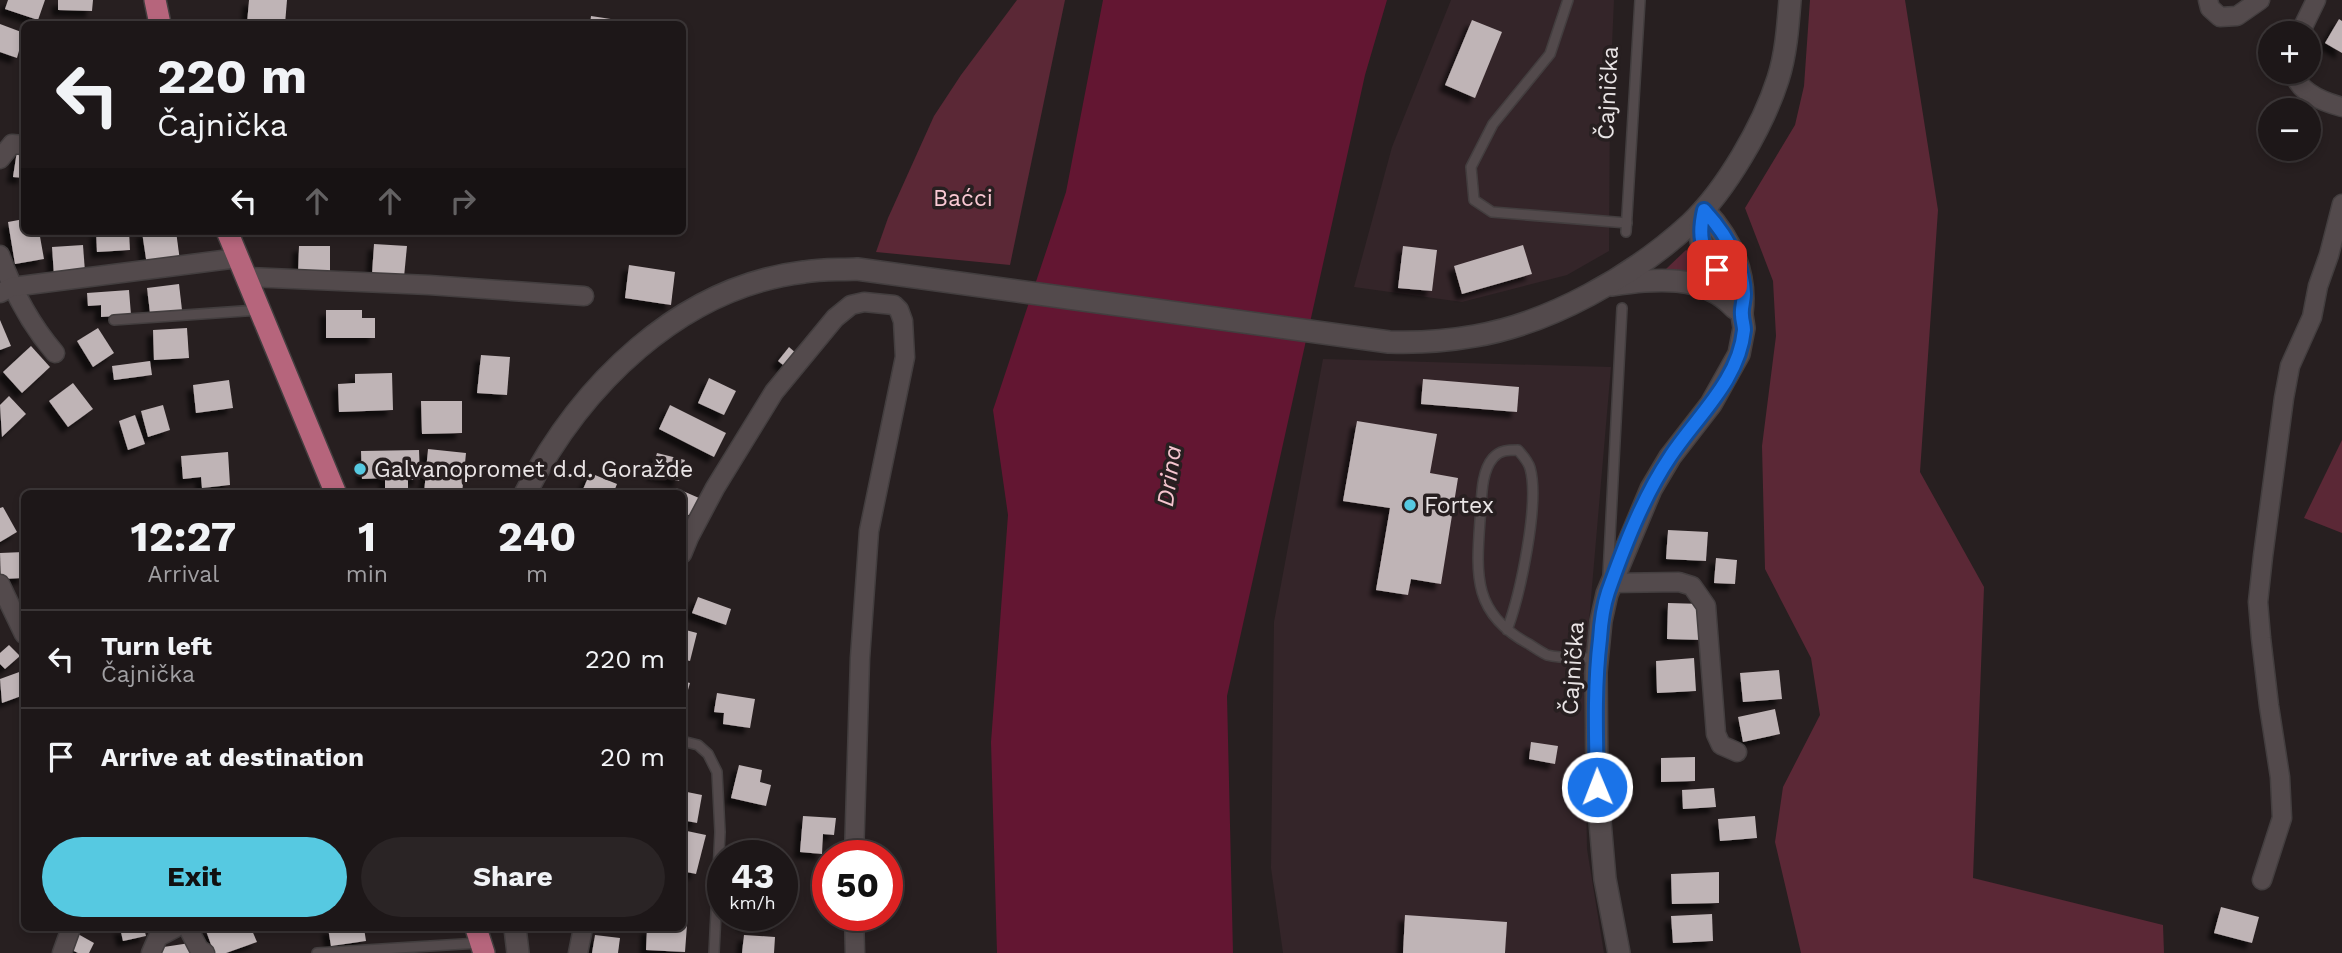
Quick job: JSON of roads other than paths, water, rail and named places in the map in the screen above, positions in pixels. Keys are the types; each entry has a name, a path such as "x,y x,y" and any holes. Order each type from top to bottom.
{"main road":[{"path":"155,0 159,21"},
{"path":"527,490 560,435 586,401 627,358 684,315 737,289 803,272 857,269 1338,336 1415,342 1475,336 1515,326 1563,308 1604,286 1671,239 1704,210 1743,155 1764,116 1779,78 1790,0"},
{"path":"1704,210 1700,227 1701,241 1742,315"},
{"path":"229,235 334,490"},
{"path":"1604,286 1647,280 1672,280 1694,284 1717,293 1742,315"},
{"name":"Čajnička","path":"1619,953 1605,879 1597,787 1597,658 1609,589 1651,489 1670,457 1711,404 1739,354 1744,328 1742,315"},
{"path":"515,931 518,953"}],"street":[{"path":"2208,0 2210,8 2220,17 2237,16 2260,0"},
{"path":"2306,21 2316,0"},
{"path":"2301,84 2310,94 2325,103 2342,107"},
{"path":"0,159 12,144 21,145"},
{"path":"2262,880 2281,818 2280,777 2258,602 2263,556 2290,366 2312,317 2318,286 2342,204"},
{"path":"0,256 6,290 55,353"},
{"path":"6,290 242,268 584,296"},
{"path":"686,544 715,488 774,392 835,318 851,305 864,302 879,301 894,305 903,321 905,357 869,531 860,658 854,840"},
{"path":"1609,589 1679,582 1692,586 1706,606 1716,734 1721,745 1737,752"},
{"path":"0,584 21,628"},
{"path":"62,953 70,931"},
{"path":"151,953 158,937 169,931"},
{"path":"190,931 205,953"},
{"path":"578,953 582,931"},
{"path":"854,931 855,953"}],"lane":[{"name":"Čajnička","path":"1568,0 1550,54 1493,124 1471,167 1475,200 1492,212 1627,227 1640,0"},
{"name":"Čajnička","path":"1609,589 1622,307"},
{"path":"114,320 258,310"},
{"path":"1507,629 1514,611 1532,492 1530,469 1526,458 1518,450 1503,450 1493,458 1485,473 1477,559 1480,588 1493,617 1516,638 1548,655 1597,658"},
{"path":"686,742 698,745 709,754 717,772 720,832 714,953"},
{"path":"317,953 480,941"}],"water":[{"name":"Drina","path":"1103,0 1387,0 1365,75 1227,696 1233,953 997,953 991,742 1008,515 993,410 1066,192"}],"place":[{"name":"Galvanopromet d.d. Goražde","path":"360,469"},
{"name":"Fortex","path":"1410,505"}],"park label":[{"name":"Baćci","path":"963,198"}]}
